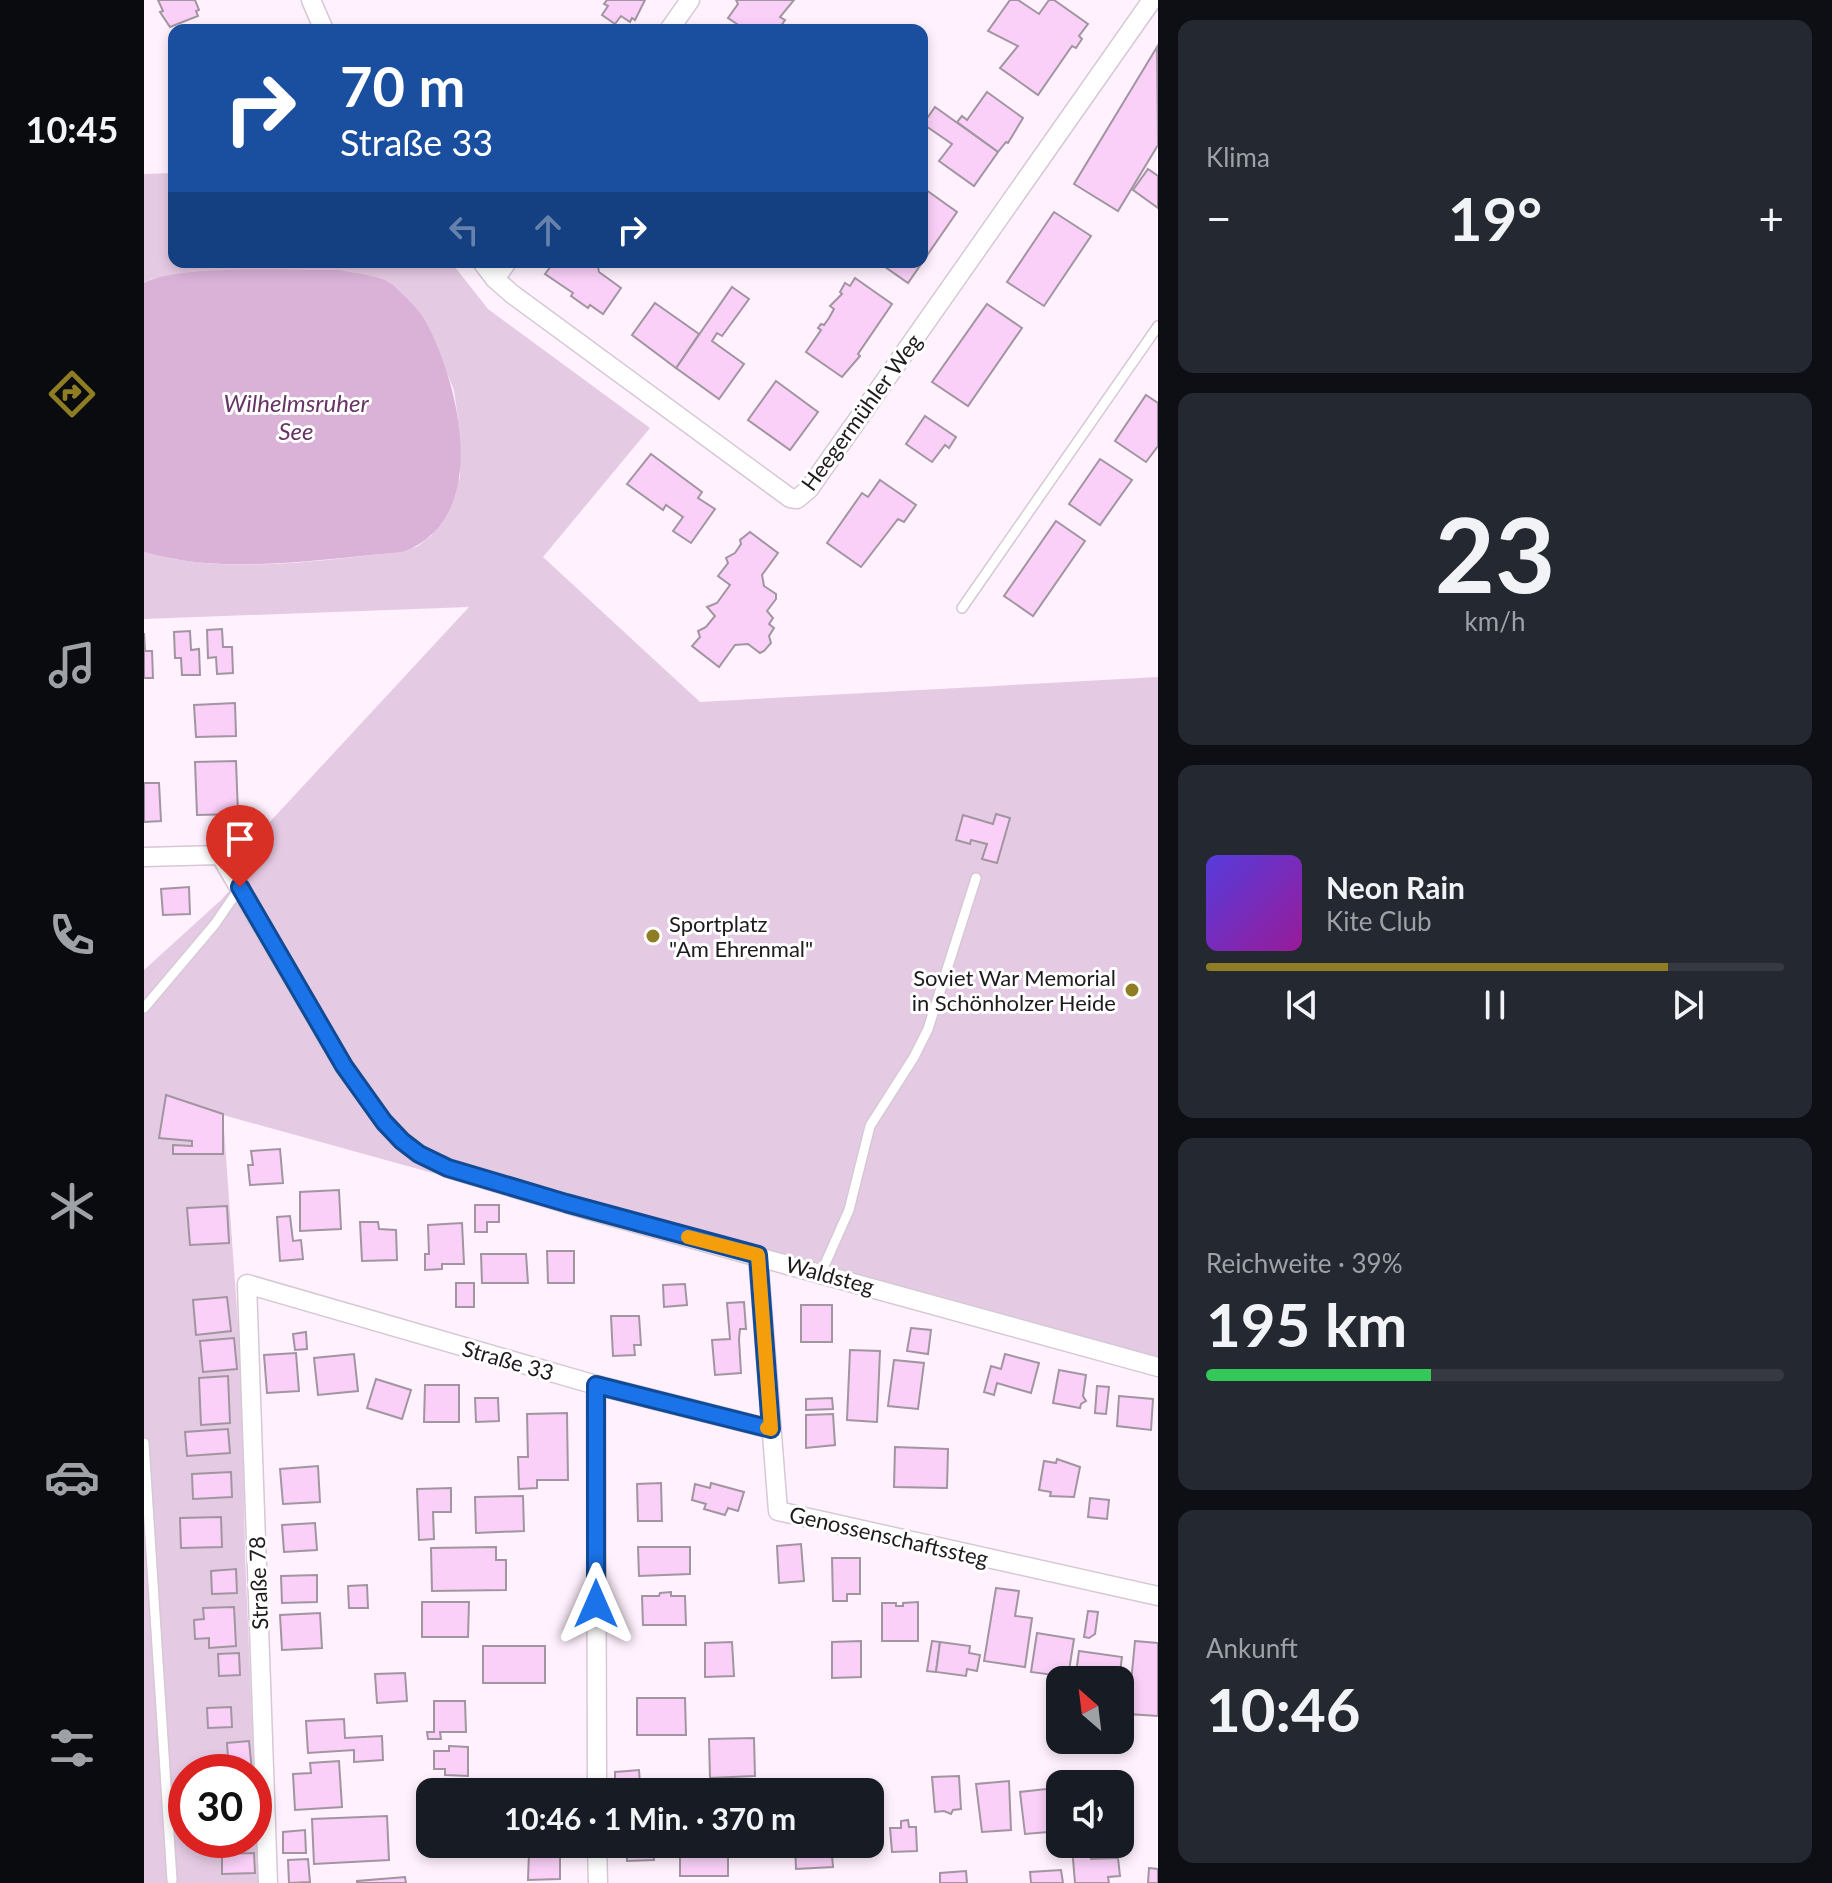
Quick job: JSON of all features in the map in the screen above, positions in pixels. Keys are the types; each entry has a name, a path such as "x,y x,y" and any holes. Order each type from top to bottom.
{"street":[{"path":"311,0 321,24"},
{"path":"673,24 690,0"},
{"name":"Heegermühler Weg","path":"487,268 495,279 790,498 797,499 809,489 1152,0"},
{"path":"495,279 503,268"},
{"name":"Waldsteg","path":"144,857 220,855 344,1066 384,1122 419,1154 448,1168 566,1203 1158,1367"},
{"name":"Genossenschaftssteg","path":"758,1255 778,1511 1158,1596"},
{"name":"Straße 33","path":"247,1284 596,1385 771,1429"},
{"name":"Straße 78","path":"247,1284 268,1883"},
{"path":"596,1385 597,1778"},
{"path":"597,1858 598,1883"}],"lane":[{"path":"962,608 1158,326"},
{"path":"821,1273 849,1210 870,1126 928,1029 976,878"},
{"path":"144,1008 215,924 240,887"},
{"path":"144,1443 172,1880"}],"shaded area":[{"path":"168,173 168,268 456,268 488,309 650,428 543,557 700,702 1158,677 1158,1357 821,1266 465,1182 223,1115 242,1380 253,1754 168,1754 168,1858 258,1858 259,1883 144,1883 144,970 221,900 275,841 253,840 469,607 144,619 144,552 175,559 240,565 403,552 418,546 432,535 460,477 458,419 454,390 425,320 340,270 196,273 152,279 144,283 144,174","holes":["996,814 1010,818 997,863 983,859 987,844 956,839 963,816 993,824"]}],"water":[{"name":"Wilhelmsruher See","path":"340,270 375,277 393,285 423,317 438,349 457,414 461,448 458,481 449,511 431,535 403,552 273,564 240,564 175,559 144,552 144,283 183,273 210,271"}],"building":[{"path":"158,0 195,0 199,10 196,11 198,16 178,24 168,24 160,12 163,11"},
{"path":"607,0 645,0 635,20 632,18 630,22 621,16 615,24 602,15 608,6 604,4"},
{"path":"736,0 794,0 780,17 785,20 782,24 737,24 728,18 738,4"},
{"path":"1010,0 1018,0 1039,14 1049,0 1054,0 1088,24 1079,36 1082,39 1076,48 1072,46 1038,95 1000,68 1018,46 988,31"},
{"path":"1157,47 1158,145 1118,211 1074,184"},
{"path":"987,92 1023,118 1008,143 998,152 957,122 962,116 967,120"},
{"path":"935,107 998,152 974,186 939,161 952,144 928,127 928,117"},
{"path":"1148,169 1158,176 1158,208 1133,190"},
{"path":"928,191 957,212 928,254"},
{"path":"1054,212 1091,236 1044,306 1007,282"},
{"path":"550,268 598,268 599,272 621,288 603,314 590,305 588,308 571,296 573,293 545,274"},
{"path":"887,268 918,268 908,283"},
{"path":"855,278 892,304 858,354 860,356 842,377 806,352 821,330 818,328 829,318 834,309 830,306 842,294 840,292 845,283 850,286"},
{"path":"732,287 749,299 722,336 717,333 712,341 744,364 719,399 676,368"},
{"path":"655,303 699,334 676,368 632,335"},
{"path":"987,304 1022,328 968,406 932,382"},
{"path":"776,381 818,412 790,450 748,420"},
{"path":"1146,395 1158,403 1158,446 1146,462 1115,441"},
{"path":"925,416 956,437 949,448 945,445 932,462 906,444"},
{"path":"651,454 702,492 698,498 715,509 691,543 673,531 683,517 666,505 663,510 627,484"},
{"path":"1100,459 1132,480 1100,525 1069,504"},
{"path":"880,480 916,505 904,522 898,519 861,567 827,543 862,493 868,497"},
{"path":"1056,521 1085,541 1033,616 1004,596"},
{"path":"750,532 778,553 762,575 764,586 776,594 767,611 773,618 769,624 774,628 769,636 771,643 760,653 748,644 735,645 719,667 692,646 700,637 698,631 715,616 707,607 717,603 730,585 718,576 728,563 726,558 735,553 740,540"},
{"path":"222,629 223,647 232,647 233,673 217,674 216,657 208,658 207,630"},
{"path":"190,631 191,650 199,649 200,675 182,675 181,658 175,658 174,632"},
{"path":"144,633 145,651 152,651 153,678 144,678"},
{"path":"235,703 236,736 196,737 194,705"},
{"path":"236,761 238,814 197,815 195,762"},
{"path":"144,783 159,783 161,821 144,822"},
{"path":"996,814 1010,818 997,863 982,859 987,844 956,840 963,815 993,824"},
{"path":"189,887 190,914 163,915 161,889"},
{"path":"166,1095 223,1114 223,1154 173,1154 173,1145 192,1146 192,1141 159,1138"},
{"path":"280,1149 283,1183 250,1185 248,1165 253,1165 251,1151"},
{"path":"339,1190 341,1229 300,1231 300,1192"},
{"path":"475,1205 499,1205 499,1222 487,1222 487,1232 475,1232"},
{"path":"227,1206 229,1243 190,1245 187,1208"},
{"path":"290,1216 293,1241 301,1240 303,1259 280,1261 277,1217"},
{"path":"360,1222 378,1222 379,1229 396,1230 397,1260 362,1261"},
{"path":"462,1223 464,1264 442,1264 442,1269 425,1270 425,1254 429,1254 428,1225"},
{"path":"547,1251 574,1251 574,1283 548,1283"},
{"path":"481,1254 526,1254 528,1283 482,1283"},
{"path":"456,1283 474,1283 474,1307 456,1307"},
{"path":"685,1284 687,1305 664,1307 663,1285"},
{"path":"227,1297 231,1331 196,1335 193,1300"},
{"path":"744,1302 746,1329 740,1329 739,1339 741,1373 715,1375 712,1340 730,1339 727,1303"},
{"path":"801,1305 832,1305 832,1342 801,1342"},
{"path":"611,1316 639,1316 641,1345 634,1345 635,1355 613,1356"},
{"path":"911,1328 931,1330 928,1354 907,1351"},
{"path":"306,1332 307,1349 295,1350 293,1334"},
{"path":"234,1338 237,1369 203,1372 200,1341"},
{"path":"850,1350 880,1351 877,1422 847,1420"},
{"path":"296,1353 299,1391 267,1393 264,1355"},
{"path":"354,1354 358,1391 318,1395 314,1358"},
{"path":"1005,1354 1039,1363 1031,1393 997,1383 994,1395 984,1392 991,1366 1001,1369"},
{"path":"894,1360 924,1363 918,1409 888,1406"},
{"path":"1059,1370 1086,1375 1083,1396 1086,1401 1080,1408 1053,1403"},
{"path":"228,1376 230,1423 201,1425 199,1378"},
{"path":"376,1379 411,1390 402,1419 367,1408"},
{"path":"425,1385 459,1385 459,1422 424,1422"},
{"path":"1097,1386 1109,1387 1106,1414 1095,1413"},
{"path":"1119,1396 1153,1399 1151,1430 1117,1426"},
{"path":"475,1398 498,1398 499,1421 476,1422"},
{"path":"832,1398 833,1409 806,1410 806,1399"},
{"path":"567,1413 568,1480 537,1480 537,1488 519,1489 518,1457 528,1457 527,1414"},
{"path":"833,1414 835,1445 806,1448 806,1415"},
{"path":"228,1429 230,1453 187,1456 185,1432"},
{"path":"895,1447 948,1449 947,1488 894,1487"},
{"path":"1057,1459 1080,1467 1074,1497 1050,1496 1051,1492 1039,1490 1044,1461 1056,1463"},
{"path":"318,1466 320,1502 283,1504 280,1469"},
{"path":"231,1472 232,1497 193,1499 192,1474"},
{"path":"661,1483 662,1521 638,1521 637,1484"},
{"path":"711,1483 744,1492 738,1511 728,1508 725,1515 704,1509 706,1504 692,1500 695,1484 710,1488"},
{"path":"451,1488 451,1512 433,1512 434,1539 419,1540 417,1489"},
{"path":"523,1496 524,1531 476,1533 475,1497"},
{"path":"1090,1498 1109,1500 1107,1519 1088,1517"},
{"path":"221,1517 222,1547 181,1548 180,1518"},
{"path":"315,1523 317,1550 284,1552 282,1525"},
{"path":"801,1544 804,1581 779,1583 777,1546"},
{"path":"496,1547 496,1560 506,1560 506,1590 432,1591 431,1548"},
{"path":"638,1547 690,1547 690,1574 639,1576"},
{"path":"832,1558 860,1558 860,1594 847,1594 847,1601 833,1601"},
{"path":"236,1569 237,1593 212,1594 211,1571"},
{"path":"317,1575 317,1602 282,1603 281,1576"},
{"path":"367,1585 368,1608 349,1608 348,1586"},
{"path":"996,1588 1019,1591 1015,1616 1032,1618 1025,1667 984,1661"},
{"path":"671,1592 671,1596 685,1596 686,1625 643,1625 642,1596"},
{"path":"422,1602 469,1602 468,1637 422,1637"},
{"path":"918,1602 918,1641 882,1641 882,1603 903,1606 903,1603"},
{"path":"234,1607 236,1646 209,1648 209,1638 195,1639 194,1620 204,1619 203,1608"},
{"path":"1088,1611 1098,1612 1095,1634 1089,1638 1084,1637"},
{"path":"320,1613 322,1648 282,1650 280,1615"},
{"path":"1037,1633 1074,1639 1070,1666 1046,1666 1046,1674 1031,1672"},
{"path":"861,1641 861,1677 832,1678 832,1642"},
{"path":"932,1641 940,1642 936,1672 927,1671"},
{"path":"1135,1641 1158,1643 1158,1716 1134,1714"},
{"path":"732,1642 734,1676 705,1677 705,1643"},
{"path":"940,1642 970,1646 969,1653 980,1655 977,1671 967,1669 966,1676 936,1672"},
{"path":"483,1646 545,1646 545,1683 483,1683"},
{"path":"1079,1651 1122,1657 1121,1666 1077,1666"},
{"path":"239,1653 240,1675 219,1676 218,1654"},
{"path":"405,1673 407,1701 377,1703 375,1674"},
{"path":"637,1698 685,1698 686,1735 637,1735"},
{"path":"434,1701 465,1701 466,1732 440,1732 441,1739 428,1739 427,1732 434,1732"},
{"path":"231,1707 232,1727 208,1728 207,1708"},
{"path":"344,1719 345,1738 382,1736 383,1760 354,1762 354,1750 308,1753 306,1721"},
{"path":"754,1738 755,1776 710,1778 709,1739"},
{"path":"249,1741 250,1754 228,1754 227,1743"},
{"path":"449,1746 468,1747 468,1776 445,1775 445,1769 434,1769 434,1751 449,1751"},
{"path":"339,1761 342,1807 295,1810 293,1774 311,1773 310,1763"},
{"path":"639,1770 640,1778 615,1778 615,1772"},
{"path":"959,1776 961,1809 953,1810 951,1814 935,1812 932,1777"},
{"path":"1009,1781 1011,1830 982,1832 976,1784"},
{"path":"1046,1789 1046,1832 1025,1834 1020,1792"},
{"path":"387,1816 389,1860 314,1864 312,1819"},
{"path":"908,1820 909,1827 916,1827 917,1851 892,1852 890,1828 901,1828 901,1821"},
{"path":"305,1830 306,1853 283,1853 283,1832"},
{"path":"222,1858 254,1858 255,1873 222,1874"},
{"path":"529,1858 560,1858 560,1879 528,1880"},
{"path":"627,1858 654,1860 627,1861"},
{"path":"680,1858 728,1858 728,1876 680,1876"},
{"path":"796,1858 832,1858 833,1867 796,1869"},
{"path":"1073,1858 1118,1858 1120,1876 1108,1877 1109,1883 1075,1883"},
{"path":"308,1859 310,1882 289,1883 288,1860"},
{"path":"1149,1868 1158,1869 1158,1883 1148,1883"},
{"path":"1061,1870 1063,1883 1031,1883 1030,1872"},
{"path":"966,1871 967,1883 940,1883 940,1873"},
{"path":"405,1877 406,1883 357,1883 357,1881"}],"slow traffic":[{"path":"688,1237 758,1255 771,1429 767,1428"}],"place":[{"name":"Sportplatz \"Am Ehrenmal\"","path":"653,936"},
{"name":"Soviet War Memorial in Schönholzer Heide","path":"1132,990"}],"route":[{"path":"240,887 344,1066 384,1122 419,1154 448,1168 758,1255 771,1429 596,1385 596,1604"}]}
